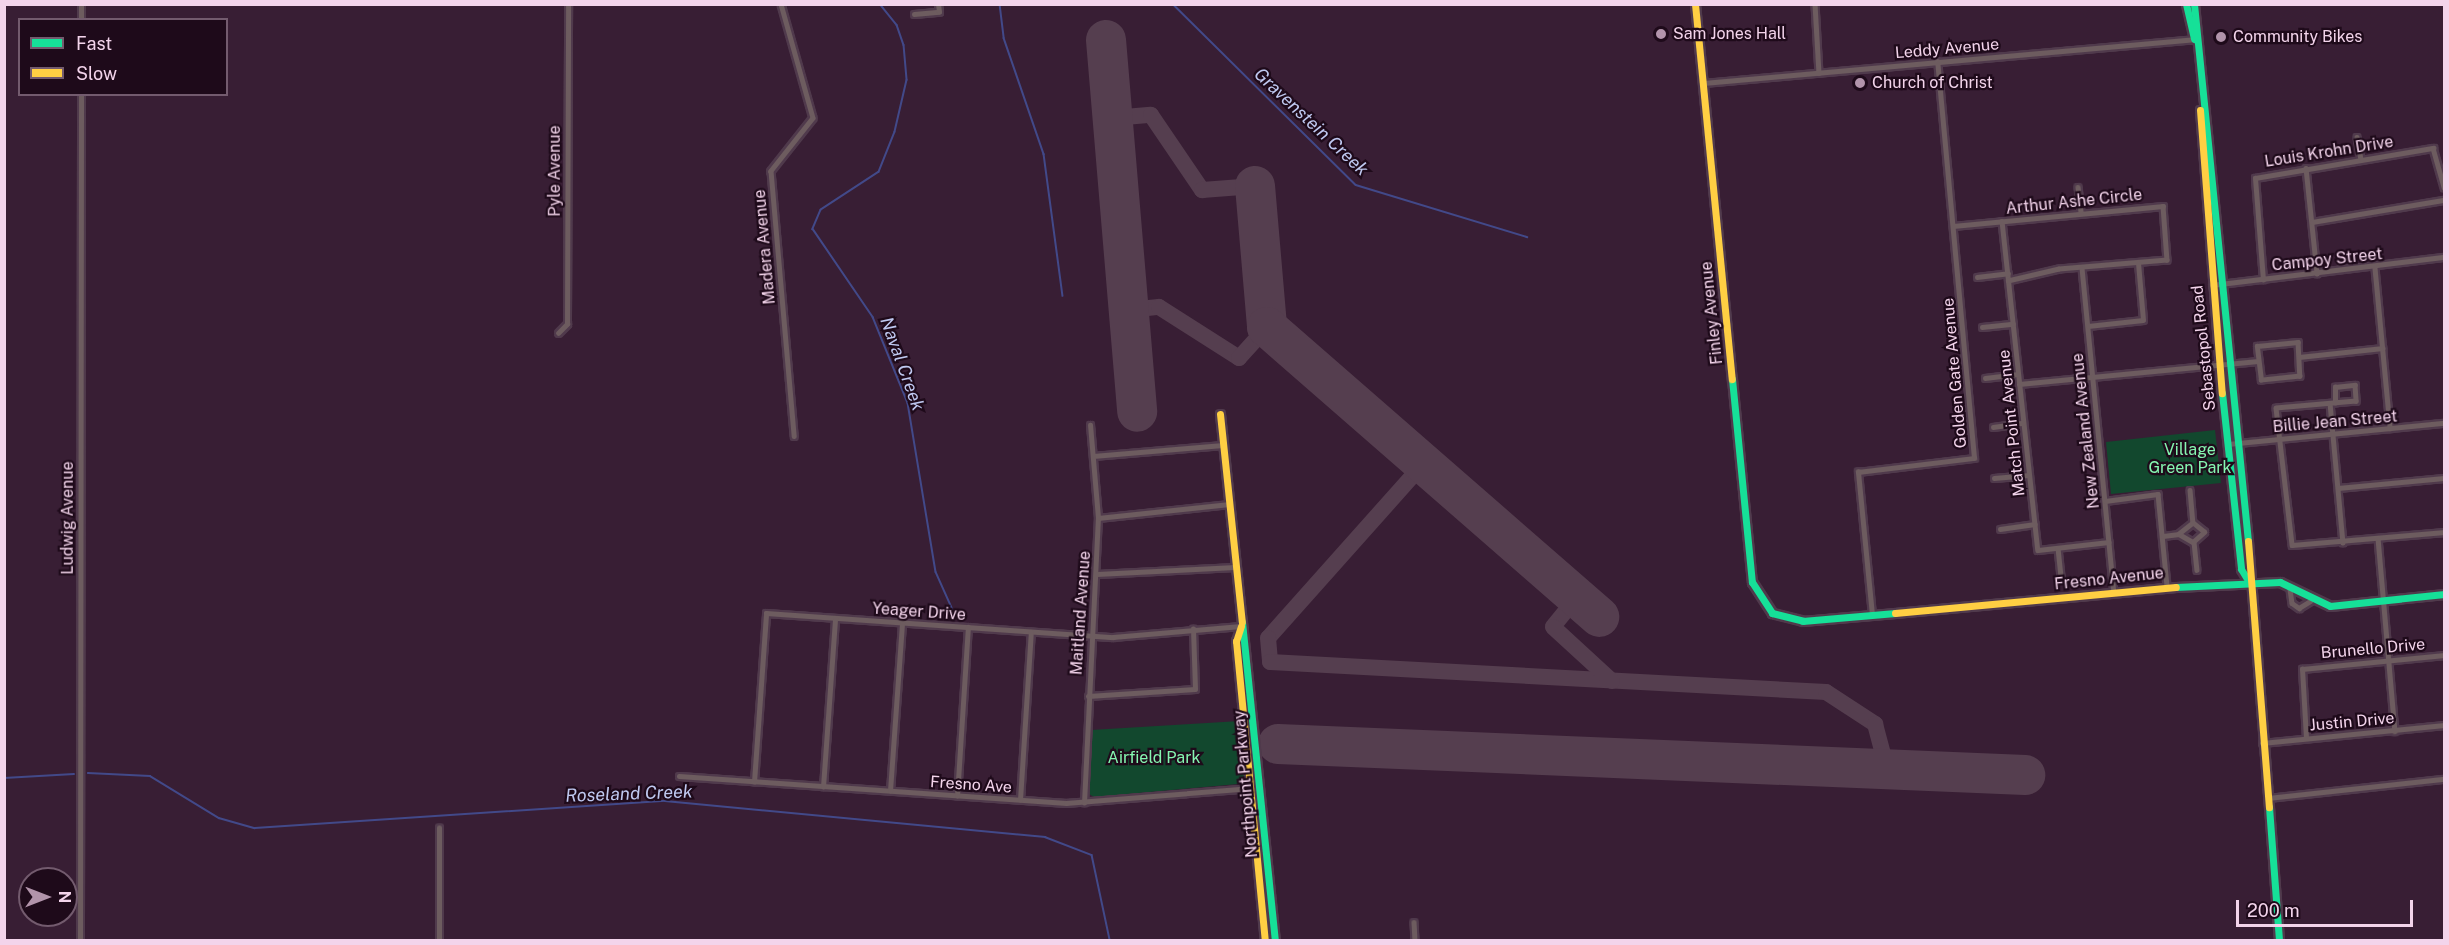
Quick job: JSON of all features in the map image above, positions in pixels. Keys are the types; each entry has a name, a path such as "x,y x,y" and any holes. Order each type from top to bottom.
{"street":[{"name":"Pyle Avenue","path":"558,333 567,324 568,4"},
{"name":"Madera Avenue","path":"782,4 813,118 771,171 794,436"},
{"path":"914,14 939,12 938,4"},
{"name":"Finley Avenue","path":"1695,4 1752,582 1772,613"},
{"path":"1815,4 1819,73"},
{"name":"Sebastopol Road","path":"2186,4 2194,39"},
{"name":"Sebastopol Road","path":"2194,4 2194,39 2219,364 2241,569 2248,580"},
{"name":"Leddy Avenue","path":"1703,83 2194,39"},
{"name":"Golden Gate Avenue","path":"1872,615 1858,472 1974,458 1937,62"},
{"name":"Ludwig Avenue","path":"80,940 81,96"},
{"name":"Sebastopol Road","path":"2200,110 2223,284 2239,442 2248,580 2279,940"},
{"path":"2356,137 2361,159"},
{"name":"Louis Krohn Drive","path":"2262,280 2255,178 2433,148 2445,188"},
{"path":"2306,168 2317,273"},
{"path":"2078,187 2081,213"},
{"path":"2312,222 2445,200"},
{"name":"Arthur Ashe Circle","path":"1953,226 2163,206 2167,260 2082,268 2008,281"},
{"name":"Match Point Avenue","path":"2002,221 2038,550 2109,542"},
{"name":"Campoy Street","path":"2212,285 2375,268 2445,257"},
{"path":"2088,326 2143,321 2138,262"},
{"name":"New Zealand Avenue","path":"2082,268 2114,592"},
{"path":"2375,268 2390,428"},
{"path":"1977,277 2007,273"},
{"path":"1982,327 2013,324"},
{"path":"2298,342 2300,376 2261,380 2258,361 2257,346 2298,342"},
{"path":"2299,357 2383,348"},
{"path":"2019,384 2258,361"},
{"path":"1985,378 2018,374"},
{"path":"2343,542 2333,434 2333,403 2335,387 2355,385 2356,401 2333,403 2276,408 2292,545 2343,542 2445,532"},
{"name":"Northpoint Parkway","path":"1220,414 1240,626 1260,789 1275,940"},
{"path":"1993,427 2023,423"},
{"name":"Billie Jean Street","path":"2228,444 2445,423"},
{"name":"Maitland Avenue","path":"1084,803 1098,518 1090,425"},
{"path":"1093,456 1223,445"},
{"path":"1994,478 2029,475"},
{"path":"2338,488 2445,478"},
{"path":"2190,490 2193,523 2204,532 2194,542"},
{"path":"2105,501 2158,494 2167,586"},
{"path":"1098,518 1229,504"},
{"path":"2163,536 2180,534 2193,523"},
{"path":"2000,529 2035,524"},
{"path":"2180,534 2194,542"},
{"path":"2378,538 2395,731"},
{"path":"2194,542 2197,570"},
{"path":"2058,548 2061,578"},
{"path":"1097,574 1235,567"},
{"name":"Fresno Avenue","path":"1772,613 1803,621 2248,580 2273,581 2310,601 2330,606 2445,594"},
{"path":"2290,589 2292,603 2299,608 2310,601"},
{"name":"Yeager Drive","path":"754,782 766,613 1092,636 1240,626"},
{"path":"823,787 835,618"},
{"path":"890,791 902,622"},
{"name":"Northpoint Parkway","path":"1240,626 1236,641 1265,940"},
{"path":"957,796 968,627"},
{"path":"1088,696 1195,689 1193,630"},
{"path":"1020,800 1031,632"},
{"name":"Brunello Drive","path":"2306,738 2302,669 2445,655"},
{"name":"Justin Drive","path":"2262,743 2445,726"},
{"name":"Fresno Ave","path":"679,777 1084,803 1260,789"},
{"path":"2266,798 2445,779"},
{"path":"439,828 439,940"},
{"path":"1414,922 1415,940"}],"green space":[{"name":"Village Green Park","path":"2215,430 2221,483 2111,494 2106,442"},
{"name":"Airfield Park","path":"1240,721 1245,777 1238,784 1094,797 1087,793 1091,730"}],"waterway":[{"name":"Naval Creek","path":"880,4 897,25 904,45 907,80 895,132 879,172 821,210 813,229 873,317 908,403 936,572 953,610"},
{"path":"1000,4 1004,38 1044,154 1063,296"},
{"name":"Gravenstein Creek","path":"1173,4 1356,185 1527,237"},
{"name":"Roseland Creek","path":"88,773 150,776 219,818 255,828 665,801 1045,837 1092,855 1110,940"},
{"name":"Roseland Creek","path":"4,778 74,774"}],"taxiway":[{"path":"1113,118 1151,115 1202,190 1255,186"},
{"path":"1129,310 1159,307 1239,358 1267,327"},
{"path":"1424,463 1268,638 1270,662 1826,692 1875,724 1887,769"},
{"path":"1577,597 1553,627 1612,681"}],"runway":[{"path":"1106,40 1137,412"},
{"path":"1255,186 1267,327 1599,617"},
{"path":"1278,744 2025,775"}],"traffic: fast":[{"path":"2186,4 2194,39"},
{"path":"2194,4 2248,541"},
{"path":"1732,379 1752,582 1772,613 1803,621 1895,613"},
{"path":"2222,393 2241,569 2248,580"},
{"path":"2176,587 2280,582 2330,606 2444,594"},
{"path":"1242,622 1275,940"},
{"path":"2269,807 2279,940"}],"traffic: slow":[{"path":"1695,4 1732,379"},
{"path":"2200,110 2222,393"},
{"path":"1220,414 1242,622"},
{"path":"2248,541 2269,807"},
{"path":"1895,613 2176,587"},
{"path":"1241,626 1236,641 1265,940"}],"place":[{"name":"Sam Jones Hall","path":"1661,34"},
{"name":"Community Bikes","path":"2221,37"},
{"name":"Church of Christ","path":"1860,83"}]}
